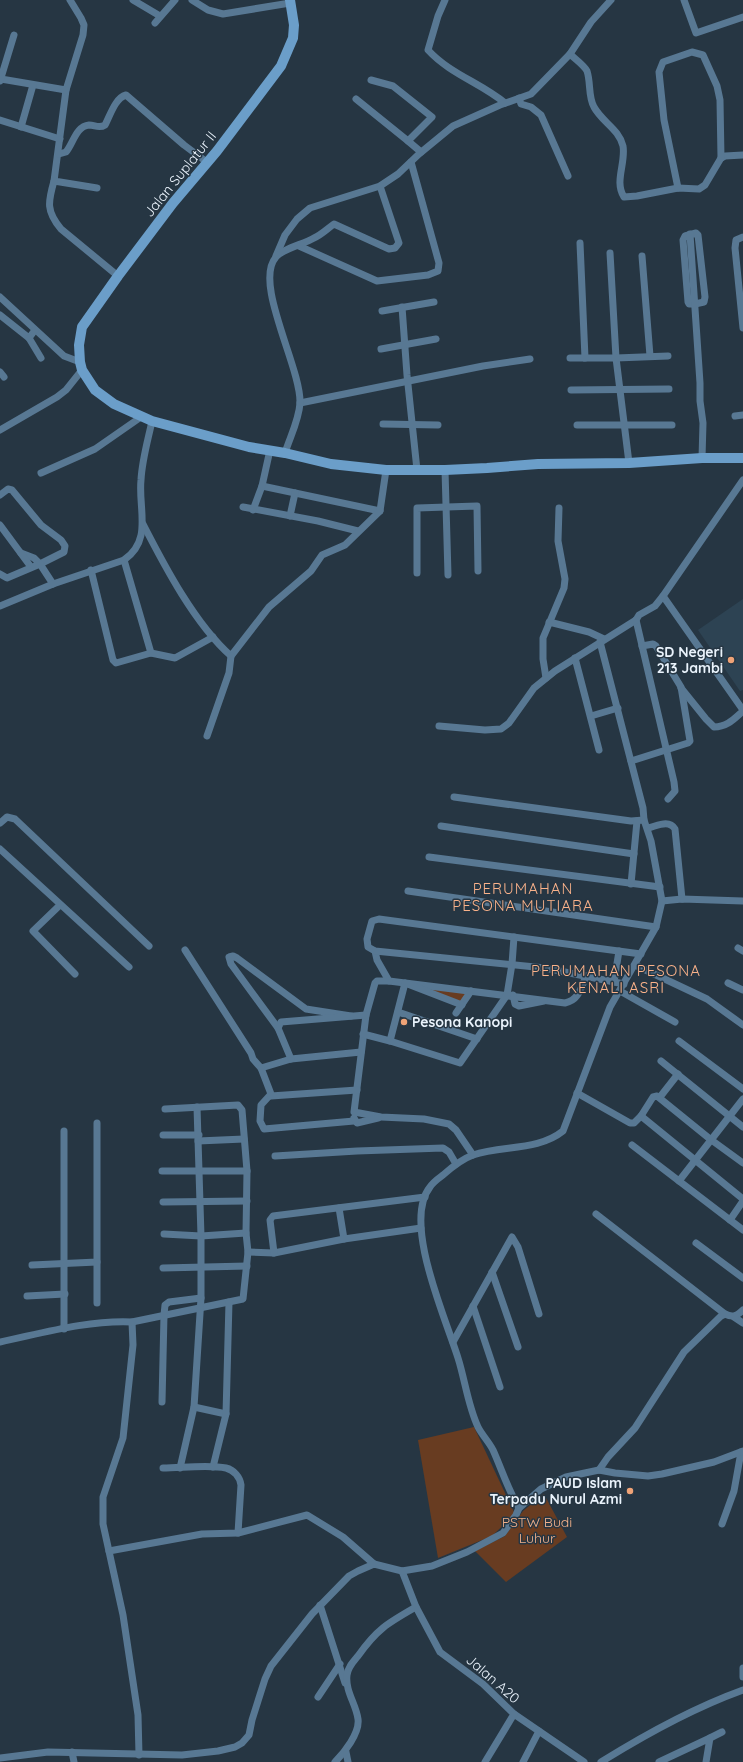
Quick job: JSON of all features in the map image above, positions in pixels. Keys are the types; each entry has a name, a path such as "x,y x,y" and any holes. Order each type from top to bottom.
{"street":[{"path":"70,0 84,25 83,35 66,90 54,181 49,201 51,213 61,229 118,276"},
{"path":"134,0 160,16"},
{"path":"155,22 175,0"},
{"path":"192,0 208,10 223,14 290,2"},
{"path":"445,0 438,16 428,50 435,58 457,74 494,94 505,104"},
{"path":"285,453 298,415 300,403 297,379 271,299 269,278 271,264 285,235 297,219 310,208 380,186 398,174 421,152 453,126 531,94 570,54 591,22 611,0"},
{"path":"684,0 696,33 743,17"},
{"name":"Jalan Suplatur II","path":"81,366 79,345 82,327 173,203 208,163 281,66 293,38 294,25 290,2"},
{"path":"14,35 0,80 66,90"},
{"path":"570,54 586,70 593,106 600,116 615,129 620,138 623,148 620,191 624,197 678,188 702,188 721,158 720,100 717,86 704,55 692,52 663,62 659,72 664,120 678,188"},
{"path":"0,54 7,60"},
{"path":"371,80 394,86 432,117 408,141"},
{"path":"21,127 33,84"},
{"path":"58,154 66,152 79,130 83,127 91,125 100,127 105,125 112,110 122,97 126,95 184,145 208,163"},
{"path":"519,98 521,104 531,107 541,115 568,176"},
{"path":"356,99 421,152"},
{"path":"0,120 60,139"},
{"path":"721,158 725,156 743,155"},
{"path":"299,246 377,281 428,275 438,271 439,263 411,162"},
{"path":"54,181 97,188"},
{"path":"276,256 315,238 334,224 389,249 395,248 399,243 380,186"},
{"path":"695,304 704,302 705,297 698,235 696,233 690,234 700,401 703,423 702,458"},
{"path":"743,237 736,240 735,248 743,328"},
{"path":"580,243 585,358"},
{"path":"610,253 616,358 629,463"},
{"path":"642,256 650,356"},
{"path":"0,298 64,356 81,366 95,390 114,404 140,417 152,421 249,447 285,453 331,464 386,470 445,470 538,464 629,463 702,458 743,458"},
{"path":"382,311 434,302"},
{"path":"404,306 411,374 408,381 417,470"},
{"path":"0,315 29,338 40,358"},
{"path":"29,338 35,330"},
{"path":"380,349 436,339"},
{"path":"570,358 668,356"},
{"path":"300,403 483,366 530,359"},
{"path":"0,430 58,397 66,390 81,366"},
{"path":"571,390 669,389"},
{"path":"735,416 743,416"},
{"path":"40,473 95,449 140,417"},
{"path":"0,606 53,584 124,560 132,555 141,540 143,524 140,500 140,479 152,421"},
{"path":"382,424 413,426 438,425"},
{"path":"577,425 672,425"},
{"path":"253,510 262,486 270,450"},
{"path":"208,736 229,673 231,656 269,607 311,571 322,555 345,546 380,510 386,470"},
{"path":"445,470 448,575"},
{"path":"439,726 501,730 509,723 534,688 546,678 602,640 636,620 639,615 655,606 664,596 743,480"},
{"path":"262,486 380,510"},
{"path":"0,495 8,489 12,490 41,525 64,544 65,549 64,552 8,578 0,574"},
{"path":"290,516 295,493"},
{"path":"417,573 417,508 477,506 478,571"},
{"path":"242,507 318,521 358,531"},
{"path":"546,678 543,659 543,638 564,588 565,579 558,541 559,508"},
{"path":"143,524 173,579 220,647 231,656"},
{"path":"0,525 32,567"},
{"path":"21,552 34,558 40,564 53,584"},
{"path":"124,560 151,653"},
{"path":"91,570 114,662 118,663 151,653 175,658 213,637"},
{"path":"642,646 653,644 656,646 681,687 714,727 726,725 743,710 664,596"},
{"path":"636,620 667,750 675,791 668,799"},
{"path":"549,622 589,632 602,640 643,808 634,854 631,884"},
{"path":"575,658 599,750"},
{"path":"631,761 688,743 690,741 681,687"},
{"path":"591,716 618,708"},
{"path":"454,797 631,822 641,820"},
{"path":"0,823 7,817 14,819 149,946"},
{"path":"519,1508 510,1493 492,1449 478,1427 453,1342 425,1256 421,1228 425,1197 430,1186 456,1164 473,1155 531,1145 558,1135 563,1131 610,1008 656,927 662,901 648,828 641,820"},
{"path":"648,828 668,823 672,824 675,829 682,898"},
{"path":"441,826 634,854"},
{"path":"0,850 129,967"},
{"path":"429,857 660,887"},
{"path":"408,890 656,927"},
{"path":"662,901 682,898 743,901"},
{"path":"60,906 33,931 76,974"},
{"path":"641,954 375,919 372,921 367,944 370,949 375,951 545,968 614,982 675,1022"},
{"path":"514,937 510,995 515,1004 519,1006 546,1000 565,1003 572,1001 579,994 586,976"},
{"path":"184,950 251,1053 253,1059 261,1068 271,1096"},
{"path":"375,951 377,960 389,981"},
{"path":"614,982 619,951"},
{"path":"291,1060 278,1028 231,964 229,957 233,956 237,958 306,1009 351,1016"},
{"path":"635,966 707,999 743,1025"},
{"path":"354,1121 366,1015 375,983 377,981 389,981 510,995"},
{"path":"728,982 743,990"},
{"path":"406,983 462,1005"},
{"path":"390,1041 406,983"},
{"path":"456,1013 471,991"},
{"path":"363,1034 390,1041 459,1064 462,1062 477,1039 510,995"},
{"path":"398,1012 477,1039"},
{"path":"278,1028 278,1024 284,1020 366,1015"},
{"path":"679,1041 743,1089"},
{"path":"261,1068 291,1060 361,1052"},
{"path":"661,1061 743,1127"},
{"path":"660,1097 678,1074"},
{"path":"357,1090 271,1096 261,1105 260,1121 264,1129 354,1121 357,1123 381,1117"},
{"path":"577,1093 630,1123 634,1123 641,1116 653,1096 660,1097 710,1139 743,1163"},
{"path":"679,1181 710,1139 743,1099"},
{"path":"0,1342 64,1328 114,1321 132,1322 200,1306 243,1299 248,1252 246,1234 247,1170 240,1107 238,1105 165,1108"},
{"path":"180,1468 194,1407 201,1298 198,1107"},
{"path":"354,1112 381,1117 424,1119 449,1124 456,1130 473,1155"},
{"path":"641,1116 743,1200 730,1220"},
{"path":"97,1123 97,1303"},
{"path":"64,1131 64,1328"},
{"path":"163,1135 198,1138 244,1139"},
{"path":"632,1145 743,1230"},
{"path":"275,1156 443,1148 449,1152 456,1164"},
{"path":"162,1171 200,1172 247,1170"},
{"path":"274,1253 270,1220 273,1216 297,1211 339,1208 425,1197"},
{"path":"163,1202 200,1203 247,1201"},
{"path":"339,1208 344,1239"},
{"path":"596,1214 663,1268 725,1314 730,1317 734,1317 743,1324"},
{"path":"248,1252 274,1253 344,1239 421,1228"},
{"path":"164,1234 201,1236 246,1234"},
{"path":"453,1342 512,1238 518,1247 539,1314"},
{"path":"696,1243 743,1278"},
{"path":"32,1264 97,1262"},
{"path":"163,1268 246,1266"},
{"path":"492,1272 518,1347"},
{"path":"27,1296 65,1294"},
{"path":"162,1402 164,1315 167,1303 201,1298"},
{"path":"213,1467 226,1414 229,1302"},
{"path":"474,1306 500,1387"},
{"path":"734,1317 743,1310"},
{"path":"599,1470 608,1457 635,1428 684,1352 725,1314"},
{"path":"132,1322 133,1345 123,1438 103,1497 103,1524 124,1615 137,1708 139,1754"},
{"path":"194,1407 226,1414"},
{"path":"109,1551 202,1534 238,1533 307,1516 344,1537 374,1564 402,1571 432,1566 494,1539 503,1533 516,1516 519,1508 541,1489 555,1482 587,1471 599,1470 648,1476 714,1462 742,1451"},
{"path":"722,1524 734,1491 742,1451"},
{"path":"163,1468 227,1468 240,1478 242,1485 238,1533"},
{"path":"0,1758 48,1752 182,1755 218,1751 235,1747 248,1735 265,1679 271,1666 320,1605 349,1576 358,1570 374,1564"},
{"name":"Jalan A20","path":"402,1571 416,1607 440,1652 483,1684 514,1714 584,1762"},
{"path":"320,1605 357,1715 358,1723 346,1752 335,1762"},
{"path":"348,1690 347,1675 350,1667 370,1637 386,1624 416,1607"},
{"path":"318,1697 340,1664"},
{"path":"743,1668 743,1677"},
{"path":"601,1762 640,1737 715,1700 743,1690"},
{"path":"485,1762 514,1714"},
{"path":"523,1762 539,1731"},
{"path":"659,1762 722,1732"},
{"path":"706,1762 710,1738"},
{"path":"72,1752 74,1762"},
{"path":"346,1752 348,1762"},
{"path":"674,1762 676,1754"}],"shaded area":[{"name":"SD Negeri 213 Jambi","path":"743,599 743,690 740,691 698,630"}],"green space":[{"path":"421,987 467,992 461,1002"},
{"path":"474,1427 515,1514 492,1536 438,1558 418,1440"},
{"name":"PSTW Budi Luhur","path":"544,1494 567,1537 506,1582 475,1551 505,1536 523,1511"}],"place":[{"name":"SD Negeri 213 Jambi","path":"731,660"},
{"name":"Pesona Kanopi","path":"404,1022"},
{"name":"PAUD Islam Terpadu Nurul Azmi","path":"630,1491"}],"district":[{"name":"PERUMAHAN PESONA MUTIARA","path":"523,896"},
{"name":"PERUMAHAN PESONA KENALI ASRI","path":"616,978"}]}
